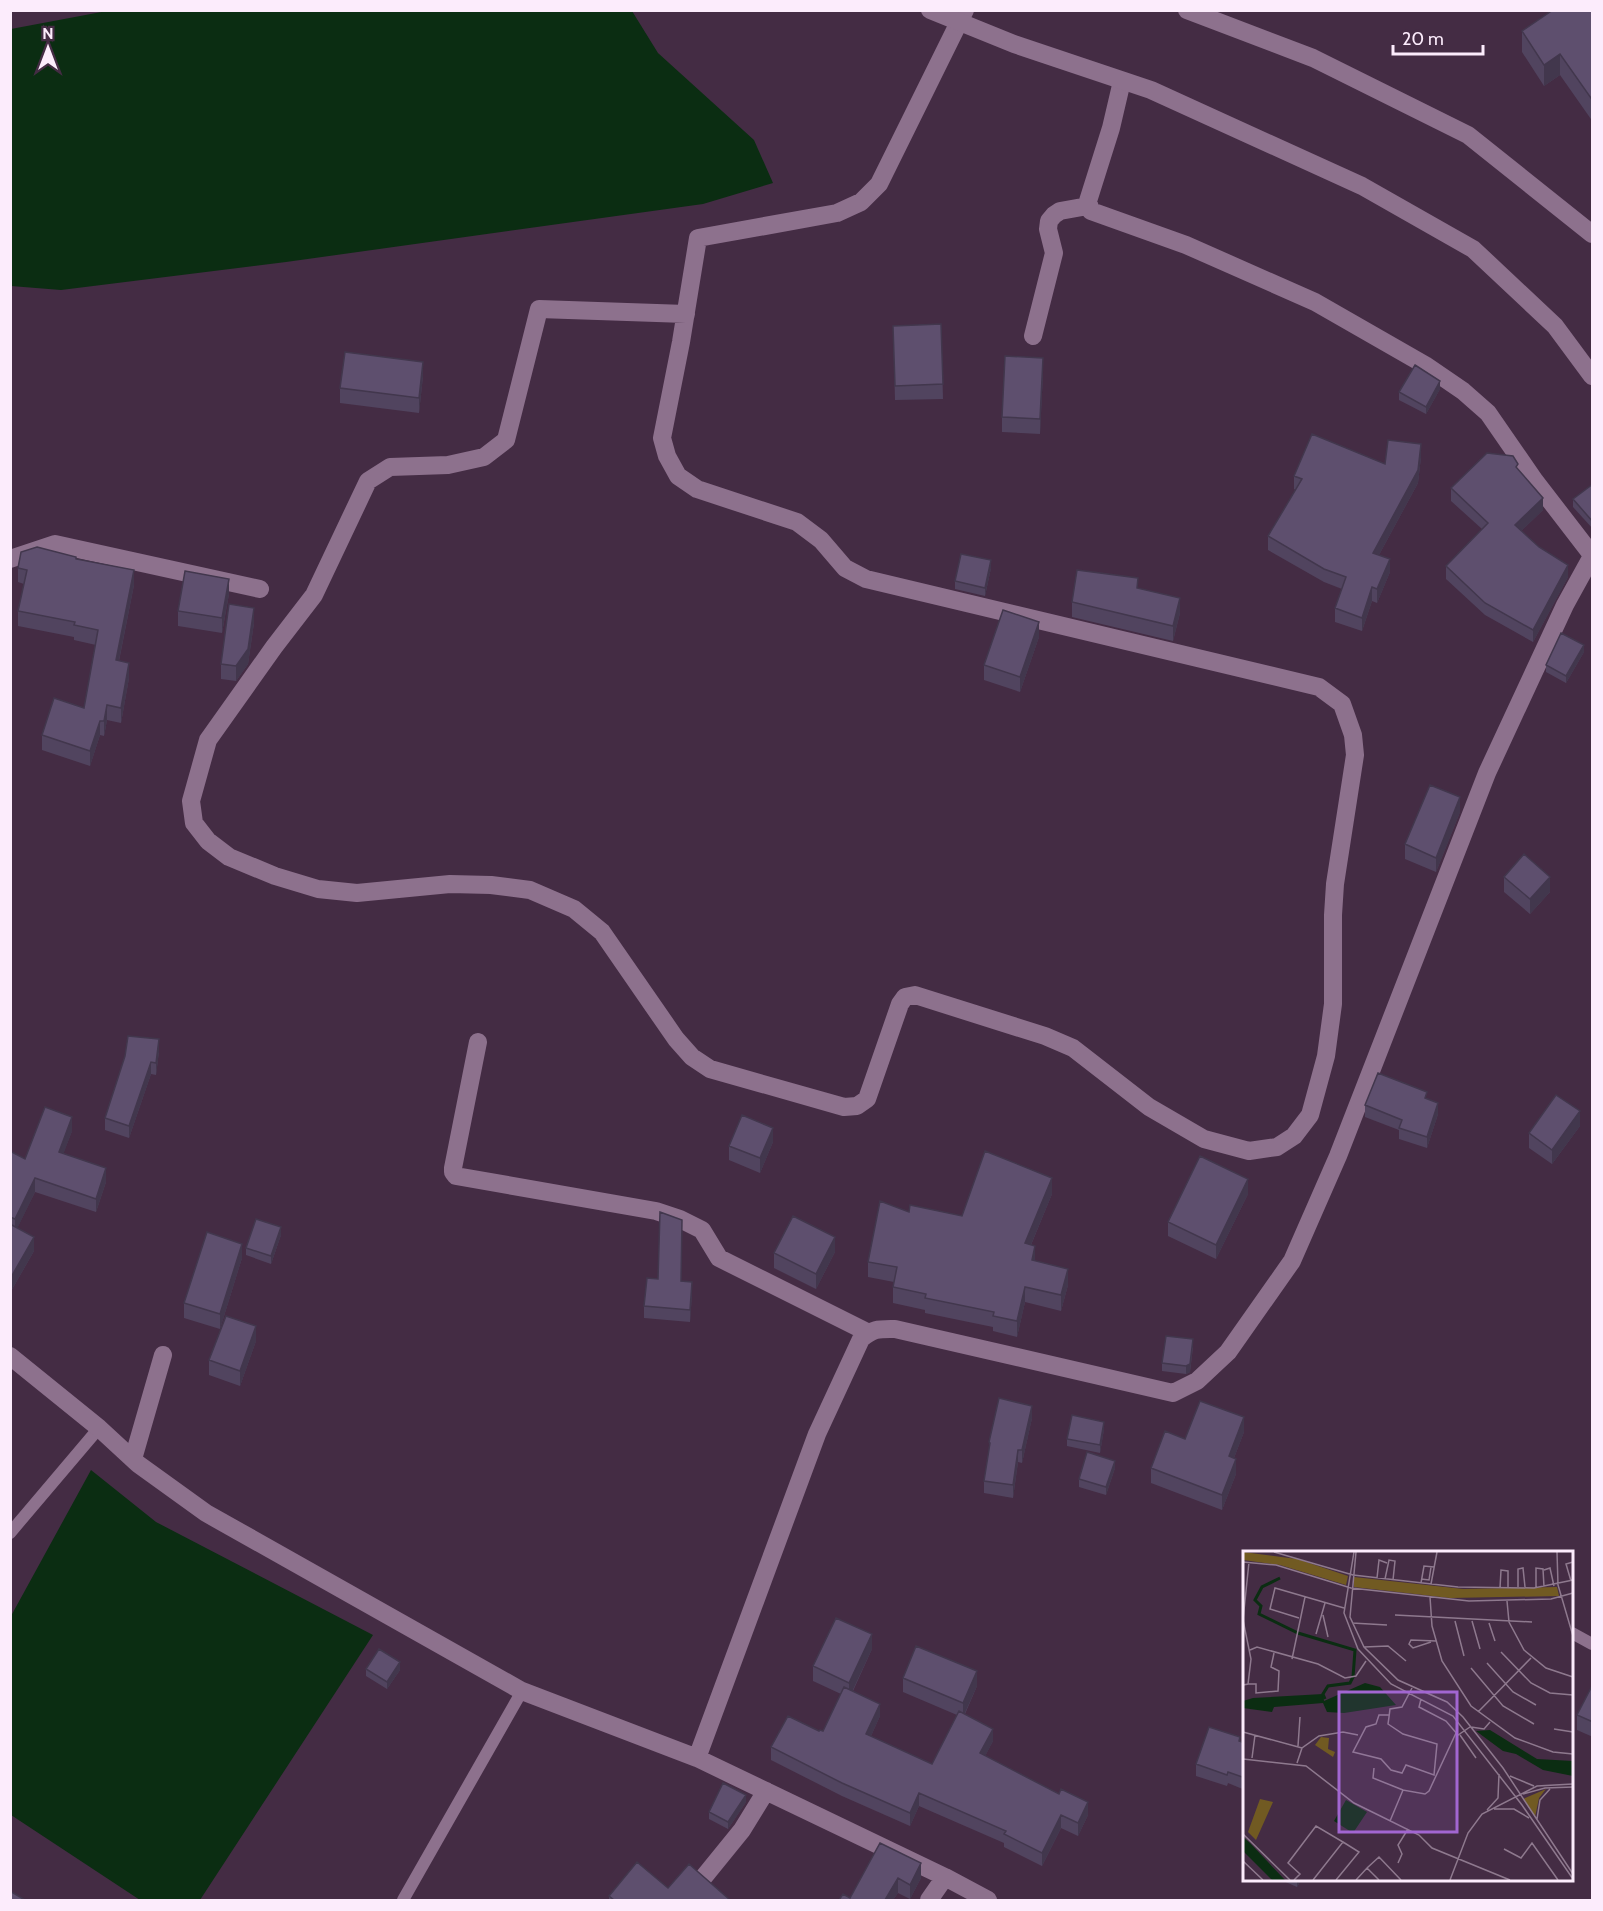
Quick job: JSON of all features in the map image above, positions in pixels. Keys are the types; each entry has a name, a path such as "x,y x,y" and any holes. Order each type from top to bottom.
{"street":[{"path":"930,10 962,17 1014,44 1150,90 1362,186 1473,249 1555,326 1593,376"},
{"path":"1187,10 1313,58 1468,135 1593,234"},
{"path":"686,314 539,309 506,440 484,457 447,465 390,467 368,481 314,595 273,647 208,740 191,801 194,823 208,841 229,856 275,876 318,889 357,892 450,884 491,885 530,890 574,909 602,932 676,1039 692,1057 710,1069 732,1076 844,1107 857,1106 867,1099 900,1004 905,997 915,995 1045,1036 1073,1048 1149,1107 1204,1139 1249,1151 1277,1147 1294,1136 1310,1115 1326,1056 1333,1004 1335,884 1355,755 1353,735 1342,704 1319,687 866,579 845,568 821,540 797,522 697,489 678,476 662,438 686,314 698,238 837,213 861,202 879,184 962,17"},
{"path":"1088,207 1122,81"},
{"path":"1033,336 1054,254 1048,230 1049,222 1060,212 1088,207"},
{"path":"697,1758 817,1434 861,1339 875,1329 895,1329 1173,1393 1197,1381 1228,1352 1292,1261 1338,1156 1487,773 1565,605 1593,555 1535,481 1488,413 1463,391 1425,365 1315,302 1186,245 1099,215 1088,207"},
{"path":"10,559 55,544 260,589"},
{"path":"478,1042 453,1168 456,1176 656,1211 680,1219 702,1230 719,1258 869,1333"},
{"path":"133,1459 163,1355"},
{"path":"10,1356 99,1428 133,1459 206,1513 522,1691 697,1758 945,1877 988,1900"},
{"path":"703,1878 742,1830 766,1791"},
{"path":"929,1900 945,1877"}],"lane":[{"path":"10,1533 99,1428"},
{"path":"1573,1634 1593,1644"},
{"path":"403,1900 522,1691"}],"shaded area":[{"path":"112,10 632,11 658,53 754,140 773,183 703,204 286,262 61,290 11,286 11,29"},
{"path":"91,1470 156,1522 373,1635 200,1900 140,1900 11,1815 11,1616"}],"building":[{"path":"1553,10 1593,10 1593,101 1560,54 1544,65 1522,31"},
{"path":"941,324 943,384 895,386 893,326"},
{"path":"345,352 423,362 419,398 340,388"},
{"path":"1005,356 1043,358 1040,419 1002,417"},
{"path":"1415,365 1440,381 1426,407 1399,392"},
{"path":"1312,434 1385,464 1388,440 1421,444 1418,470 1373,553 1390,559 1377,589 1372,587 1362,618 1335,608 1346,577 1324,569 1268,536 1302,479 1294,476"},
{"path":"1487,453 1513,456 1518,464 1516,467 1543,498 1515,525 1539,547 1568,565 1533,630 1485,603 1446,566 1488,523 1451,488"},
{"path":"1593,484 1593,522 1573,499"},
{"path":"37,547 76,557 76,559 134,570 116,660 129,663 121,708 107,705 104,721 100,721 90,751 42,735 54,698 84,708 98,630 74,625 75,622 18,611 27,570 18,568 21,552"},
{"path":"961,554 991,560 985,588 955,581"},
{"path":"1077,570 1138,578 1137,588 1180,598 1173,626 1072,602"},
{"path":"185,571 229,579 222,618 178,611"},
{"path":"229,604 254,608 248,649 236,666 221,664"},
{"path":"1003,610 1039,622 1020,677 984,665"},
{"path":"1561,633 1584,645 1566,676 1546,665"},
{"path":"1430,785 1460,797 1436,858 1405,844"},
{"path":"1524,854 1550,877 1530,899 1504,877"},
{"path":"128,1036 159,1039 156,1063 151,1062 129,1126 105,1118 125,1056"},
{"path":"1378,1073 1427,1092 1425,1098 1438,1103 1427,1137 1399,1128 1402,1120 1365,1105"},
{"path":"1556,1095 1580,1111 1552,1150 1529,1133"},
{"path":"45,1107 72,1117 59,1152 106,1168 96,1199 35,1178 15,1219 10,1217 10,1151 25,1159"},
{"path":"742,1115 773,1128 760,1158 729,1146"},
{"path":"985,1151 1052,1178 1025,1243 1035,1246 1032,1260 1068,1269 1061,1295 1025,1287 1017,1321 993,1316 994,1312 925,1298 926,1294 893,1287 897,1267 868,1262 880,1201 909,1212 910,1205 962,1216"},
{"path":"1200,1156 1248,1179 1216,1245 1168,1222"},
{"path":"660,1212 682,1220 681,1281 692,1282 690,1310 644,1306 647,1278 658,1279"},
{"path":"793,1216 835,1237 816,1274 774,1253"},
{"path":"256,1219 281,1227 271,1256 246,1248"},
{"path":"10,1224 34,1237 10,1279"},
{"path":"207,1232 242,1244 220,1314 184,1303"},
{"path":"226,1316 256,1326 240,1371 209,1360"},
{"path":"1166,1336 1193,1339 1190,1364 1186,1366 1162,1363"},
{"path":"999,1398 1032,1406 1022,1450 1018,1450 1013,1485 984,1481 989,1442"},
{"path":"1200,1401 1244,1417 1229,1456 1236,1459 1222,1495 1151,1468 1165,1431 1185,1439"},
{"path":"1072,1415 1104,1422 1100,1445 1067,1439"},
{"path":"1087,1452 1115,1461 1106,1487 1079,1479"},
{"path":"836,1618 872,1634 849,1683 813,1666"},
{"path":"916,1646 977,1671 963,1703 903,1678"},
{"path":"379,1649 400,1662 387,1682 366,1669"},
{"path":"1593,1684 1593,1722 1577,1715"},
{"path":"844,1687 880,1704 866,1734 932,1764 959,1711 993,1729 980,1753 1059,1794 1061,1789 1088,1802 1078,1823 1061,1815 1042,1853 1004,1834 1006,1831 919,1793 910,1813 842,1783 771,1747 788,1716 823,1731"},
{"path":"1209,1727 1240,1737 1239,1741 1243,1742 1243,1777 1228,1772 1227,1775 1196,1764"},
{"path":"723,1783 746,1795 728,1822 709,1812"},
{"path":"880,1843 921,1863 910,1885 898,1878 885,1900 839,1900 843,1894 850,1898"},
{"path":"637,1862 668,1888 689,1864 730,1900 614,1900 609,1896"},
{"path":"10,1891 25,1900 10,1900"}]}
